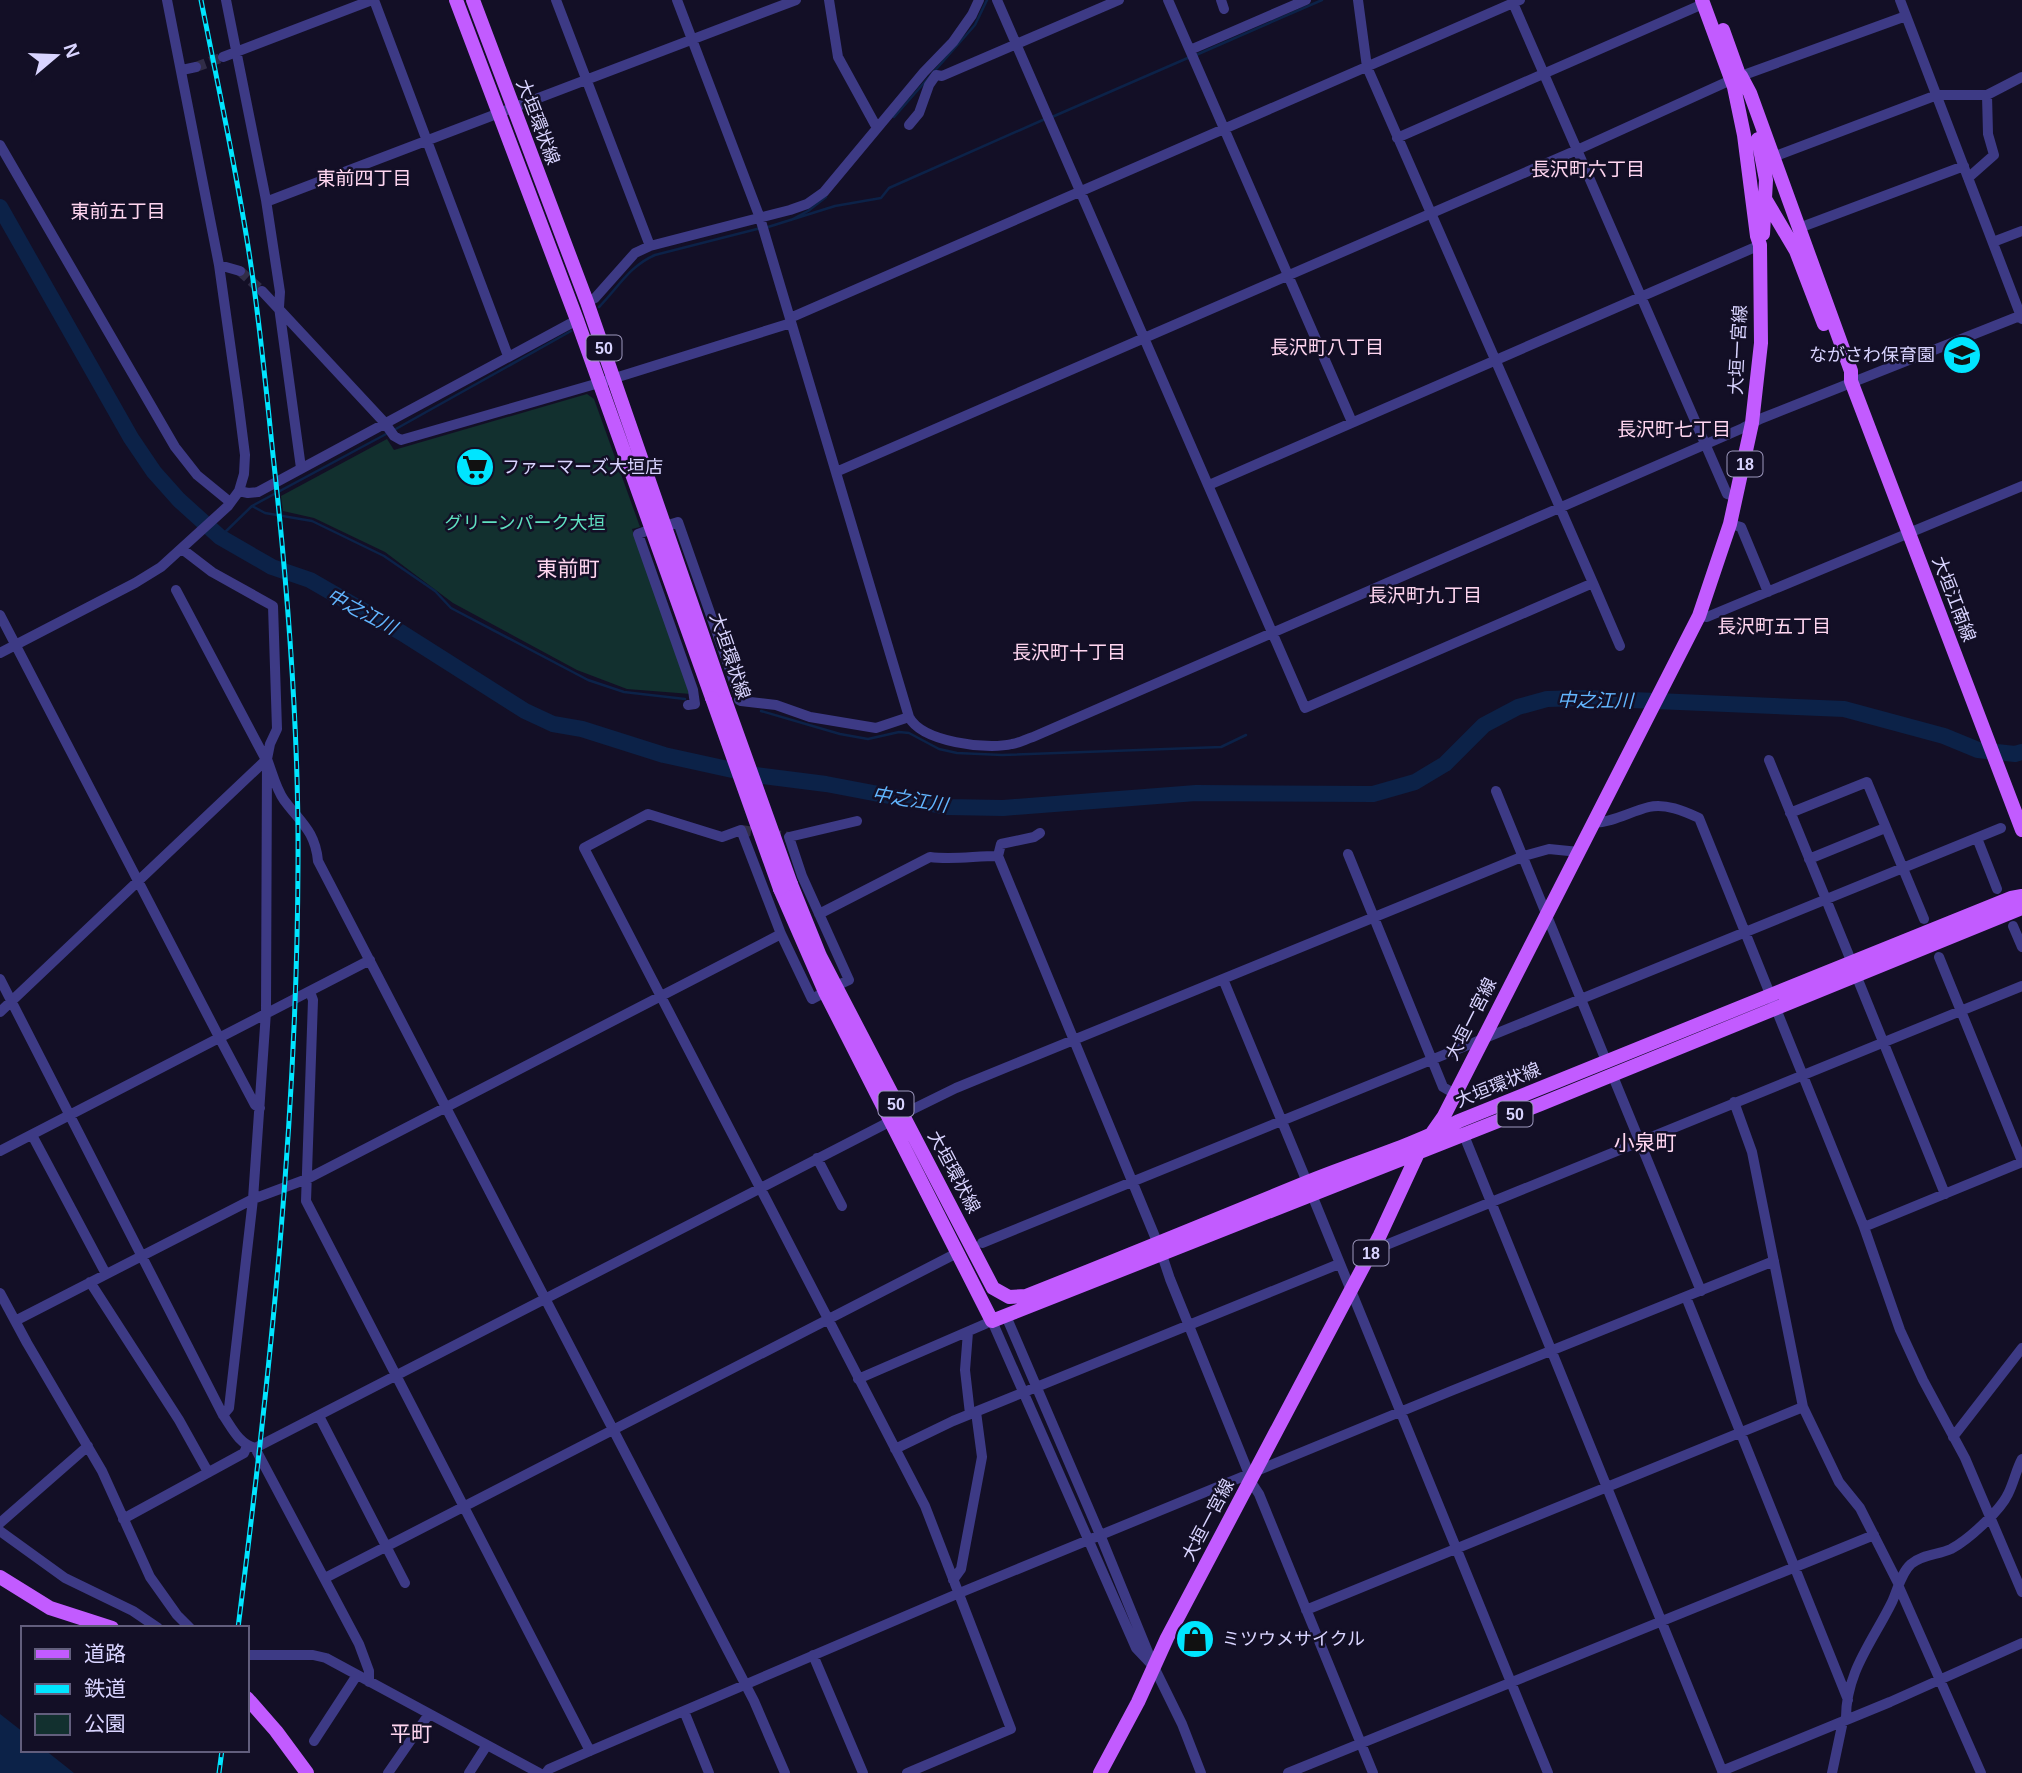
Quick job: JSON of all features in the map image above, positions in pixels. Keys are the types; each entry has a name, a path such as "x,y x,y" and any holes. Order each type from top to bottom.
{"main road":[{"name":"大垣環状線","path":"456,0 587,302 614,379 659,528"},
{"name":"大垣環状線","path":"473,0 506,110 599,383 729,700 785,887 830,989 896,1118 993,1288"},
{"name":"大垣一宮線","path":"1705,1 1760,144 1766,180 1763,236 1760,245"},
{"name":"大垣一宮線","path":"1100,1773 1221,1535 1377,1241 1419,1153 1455,1094 1699,616 1737,497 1752,423 1761,343 1760,245 1736,78"},
{"name":"大垣江南線","path":"1736,78 1773,157 1851,372 1851,381 2022,830"},
{"name":"大垣江南線","path":"1747,157 1765,201 1796,251 1843,374 1851,381"},
{"name":"大垣環状線","path":"1006,1316 1310,1189 1459,1121 1609,1069 1854,969 2011,898 2022,896"},
{"name":"大垣環状線","path":"1854,969 2022,908"},
{"name":"大垣環状線","path":"1310,1189 1419,1153 1463,1133 1541,1104 1609,1069"},
{"name":"大垣環状線","path":"896,1118 957,1253 992,1321"},
{"name":"大垣環状線","path":"1026,1296 1160,1250"},
{"path":"993,1288 1009,1297 1026,1296"},
{"name":"50","path":"993,1288 1006,1316"},
{"name":"50","path":"992,1321 1006,1316 1026,1296"},
{"path":"0,1577 50,1608 106,1626"},
{"path":"248,1699 307,1773"}],"street":[{"path":"0,653 135,583 172,558 229,504 239,491 244,474 245,455 219,265 167,0"},
{"path":"226,0 266,200 301,468"},
{"path":"223,57 373,0 508,356"},
{"path":"556,0 650,246"},
{"path":"677,0 760,218 909,717 913,724 938,737 968,745 1010,745 1851,381 2022,317 1900,0"},
{"path":"266,200 796,0"},
{"path":"829,0 838,57 877,128"},
{"path":"587,302 596,298 635,253 650,246 807,204 824,192 953,42 979,0"},
{"path":"997,0 1305,708 1593,583"},
{"path":"909,125 919,113 929,85 936,75 942,76 1119,0"},
{"path":"1168,0 1352,422"},
{"path":"1190,50 1306,0"},
{"path":"1358,0 1367,67 1620,646"},
{"path":"1397,138 1544,75 1705,1"},
{"path":"262,291 386,424 394,436 401,440 614,379 791,321 1511,2 1704,444 1727,494 1737,497"},
{"path":"835,472 1145,339 1736,78 1906,16"},
{"path":"182,70 196,67"},
{"path":"1773,157 1937,95 1987,95 2022,77"},
{"path":"1968,178 1994,155 1989,134 1987,95"},
{"path":"0,145 175,447 197,475 229,504"},
{"path":"1799,228 1964,166"},
{"path":"1993,242 2022,232"},
{"path":"1209,485 1760,245"},
{"path":"219,265 240,271"},
{"path":"239,491 248,494 258,492 577,320"},
{"path":"1699,616 1707,618 2022,486"},
{"path":"688,705 695,704 693,690 638,534 678,522 729,700 776,705 810,717 876,728 909,717"},
{"path":"1730,524 1741,527 1768,592"},
{"path":"185,546 212,572 273,606 277,729 267,760 266,1012 253,1199 229,1408 223,1415"},
{"path":"176,590 267,760 283,799 316,841 318,861 745,1685 785,1773"},
{"path":"0,615 219,1037 255,1105 260,1108"},
{"path":"0,1012 267,760"},
{"path":"1769,760 1945,1194"},
{"path":"1790,813 1867,782 1924,919"},
{"path":"1496,792 1700,1291"},
{"path":"1593,823 1609,822 1650,807 1665,806 1699,818 1864,1227 1900,1330 1953,1437 2022,1592"},
{"path":"857,821 789,837 802,876 849,980 812,999 781,934 741,830 722,837 648,814 584,848 925,1506 1011,1729 907,1773"},
{"path":"1809,859 1885,828"},
{"path":"982,1243 2001,828"},
{"path":"1040,833 1034,837 1001,844 998,856 1373,1773"},
{"path":"1978,838 1997,889"},
{"path":"123,1519 251,1447 319,1416 956,1088 1524,856 1549,849 1579,852"},
{"path":"1348,854 1443,1087 1455,1094"},
{"path":"819,914 930,857 944,859 998,856"},
{"path":"2013,926 2022,947"},
{"path":"15,1321 253,1199 307,1179 781,934"},
{"path":"1864,1227 2022,1162 1939,957"},
{"path":"0,1151 370,960"},
{"path":"0,979 223,1415 238,1438 251,1447 325,1578 359,1644 369,1671 369,1682"},
{"path":"1223,979 1548,1773"},
{"path":"1377,1241 1386,1244 2022,986"},
{"path":"310,992 313,1000 306,1202 590,1751"},
{"path":"1734,1102 1752,1152 1803,1407 1839,1482 1860,1508 1874,1535 1980,1773"},
{"path":"1463,1133 1723,1772 2022,1643"},
{"path":"32,1135 106,1274"},
{"path":"817,1158 842,1206"},
{"path":"325,1578 957,1253"},
{"path":"546,1773 549,1769 590,1751 957,1594 1088,1543 1774,1261"},
{"path":"895,1450 973,1413 1339,1264"},
{"path":"90,1282 179,1420 208,1472"},
{"path":"0,1293 102,1471 150,1577 188,1626"},
{"path":"1686,1297 1849,1700"},
{"path":"1006,1316 1201,1773"},
{"path":"858,1379 992,1321 1136,1649 1154,1667"},
{"path":"953,1580 961,1569 982,1457 965,1370 968,1332"},
{"path":"1953,1437 2022,1348"},
{"path":"1306,1610 1803,1407"},
{"path":"319,1416 405,1583"},
{"path":"0,1523 88,1446"},
{"path":"1832,1773 1862,1654 1881,1624 1898,1585 1912,1563 1932,1553 1954,1548 1998,1510 2022,1458"},
{"path":"0,1531 65,1578 133,1611 155,1626"},
{"path":"1289,1773 1874,1535"},
{"path":"248,1655 313,1654 326,1658 539,1773"},
{"path":"813,1656 863,1773"},
{"path":"314,1741 357,1675"},
{"path":"684,1711 709,1773"},
{"path":"388,1773 429,1714"},
{"path":"469,1773 487,1745"}],"green space":[{"name":"グリーンパーク大垣","path":"587,394 594,399 640,527 632,529 691,694 627,689 577,670 453,603 385,552 314,518 283,511 281,496 387,439 394,450"}],"water":[{"path":"0,1714 21,1730 21,1752 48,1752 74,1773 0,1773"}],"waterway":[{"path":"894,117 975,25 987,0"},
{"path":"1196,55 1322,0"},
{"path":"1052,117 1190,57"},
{"path":"768,227 835,206 881,198 889,188 1045,119"},
{"path":"791,220 826,197"},
{"name":"中之江川","path":"0,207 131,438 154,472 179,500 220,537 272,567 310,580 402,633 525,711 553,724 582,729 664,755 755,775 826,784 947,807 1003,808 1196,793 1373,794 1415,782 1445,764 1484,725 1518,707 1547,699 1585,698 1844,709 1944,736 1978,750 2015,754 2022,752"},
{"path":"599,307 631,271 655,255 761,228"},
{"path":"394,430 571,331"},
{"path":"220,537 252,506 388,433"},
{"path":"252,506 265,513 312,521 384,556 435,591 451,608 588,680 624,692 685,699"},
{"path":"761,711 840,734 868,739 899,732 909,733 939,749 957,753 1002,755 1221,747 1246,735"}],"tunnel":[{"path":"196,67 223,57"},
{"path":"240,271 262,291"},
{"path":"741,830 789,837"}],"railway":[{"path":"201,0 239,194 260,332 288,608 298,814 293,1057 280,1248 238,1626"},
{"path":"219,1773 222,1752"}],"place":[{"name":"ながさわ保育園","path":"1962,355"},
{"name":"ファーマーズ大垣店","path":"475,467"},
{"name":"ミツウメサイクル","path":"1195,1639"}],"district":[{"name":"長沢町六丁目","path":"1588,169"},
{"name":"東前四丁目","path":"364,178"},
{"name":"東前五丁目","path":"118,211"},
{"name":"長沢町八丁目","path":"1327,347"},
{"name":"長沢町七丁目","path":"1674,429"},
{"name":"東前町","path":"568,569"},
{"name":"長沢町九丁目","path":"1425,595"},
{"name":"長沢町五丁目","path":"1774,626"},
{"name":"長沢町十丁目","path":"1069,652"},
{"name":"小泉町","path":"1645,1143"},
{"name":"平町","path":"411,1734"}]}
